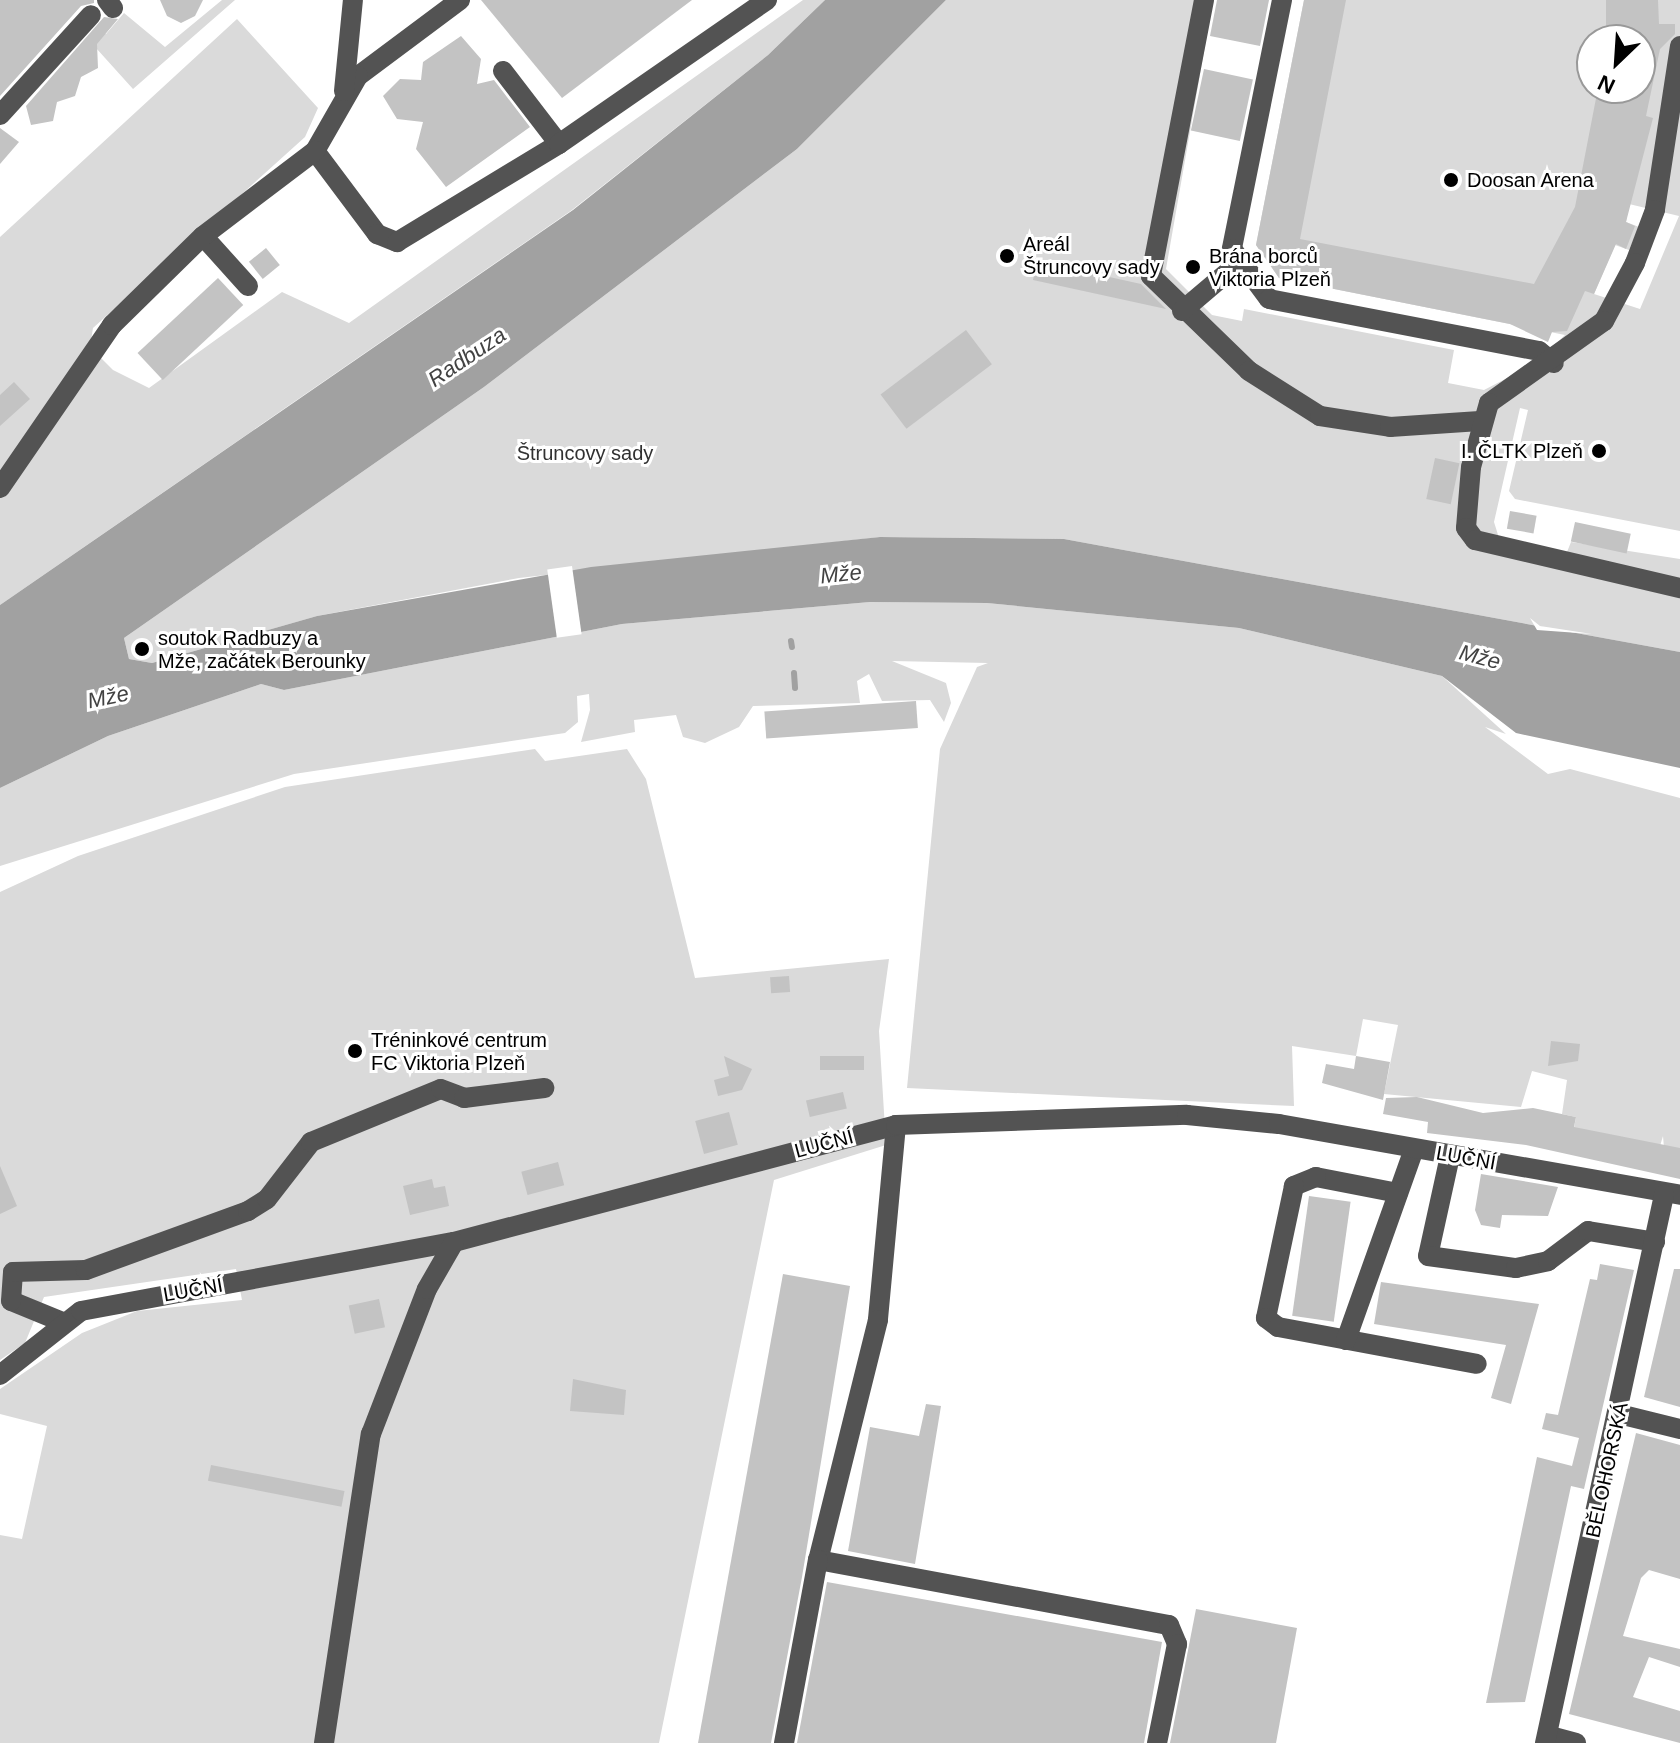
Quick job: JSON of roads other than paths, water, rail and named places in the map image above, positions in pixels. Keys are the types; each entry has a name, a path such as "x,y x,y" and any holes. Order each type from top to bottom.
{"street":[{"path":"0,488 112,325 203,236 315,151 344,91 353,0"},
{"path":"315,151 377,234 397,242 559,144 767,0"},
{"path":"1204,0 1149,266 1182,311 1273,392 1320,416 1390,427 1480,421"},
{"path":"1282,0 1232,249 1269,299 1539,351 1554,363"},
{"path":"344,91 451,9"},
{"path":"2,124 91,15"},
{"path":"1680,46 1645,240 1604,321 1554,363 1501,394 1480,421 1466,512 1475,540 1680,588"},
{"path":"503,71 559,144"},
{"path":"203,236 248,286"},
{"path":"1182,311 1241,261"},
{"path":"65,1323 11,1301 13,1272 86,1270 248,1211 267,1199 311,1142 441,1089 464,1098 544,1088"},
{"name":"LUČNÍ","path":"0,1375 81,1311 454,1242 896,1125 1187,1115 1414,1149 1672,1195"},
{"path":"784,1743 818,1560 878,1320 896,1125"},
{"path":"1346,1340 1414,1149"},
{"path":"1450,1156 1428,1256 1516,1268 1548,1261 1588,1231 1655,1242"},
{"path":"1398,1193 1316,1177 1303,1179 1288,1197 1266,1318 1278,1327 1477,1364"},
{"name":"BĚLOHORSKÁ","path":"1548,1739 1655,1242 1672,1195"},
{"path":"324,1743 371,1434 427,1289 454,1242"},
{"path":"1619,1414 1680,1429"},
{"path":"818,1560 1169,1625 1177,1644 1157,1743"},
{"path":"1548,1739 1576,1743"}],"water":[{"path":"825,0 946,0 797,149 484,387 124,638 129,659 152,663 317,616 591,567 880,537 1064,539 1680,652 1680,768 1516,733 1442,676 1239,628 987,603 870,602 622,624 284,690 261,684 108,736 0,788 0,605 573,210 768,55"}],"waterway":[{"path":"791,641 792,647"},
{"path":"794,673 795,688"}],"place":[{"name":"Doosan Arena","path":"1451,180"},
{"name":"Areál Štruncovy sady","path":"1007,256"},
{"name":"Brána borců Viktoria Plzeň","path":"1193,267"},
{"name":"I. ČLTK Plzeň","path":"1599,451"},
{"name":"soutok Radbuzy a Mže, začátek Berounky","path":"142,649"},
{"name":"Tréninkové centrum FC Viktoria Plzeň","path":"355,1051"}],"water label":[{"name":"Radbuza","path":"467,357"},
{"name":"Mže","path":"841,574"},
{"name":"Mže","path":"1480,657"},
{"name":"Mže","path":"108,697"}],"park label":[{"name":"Štruncovy sady","path":"585,453"}]}
